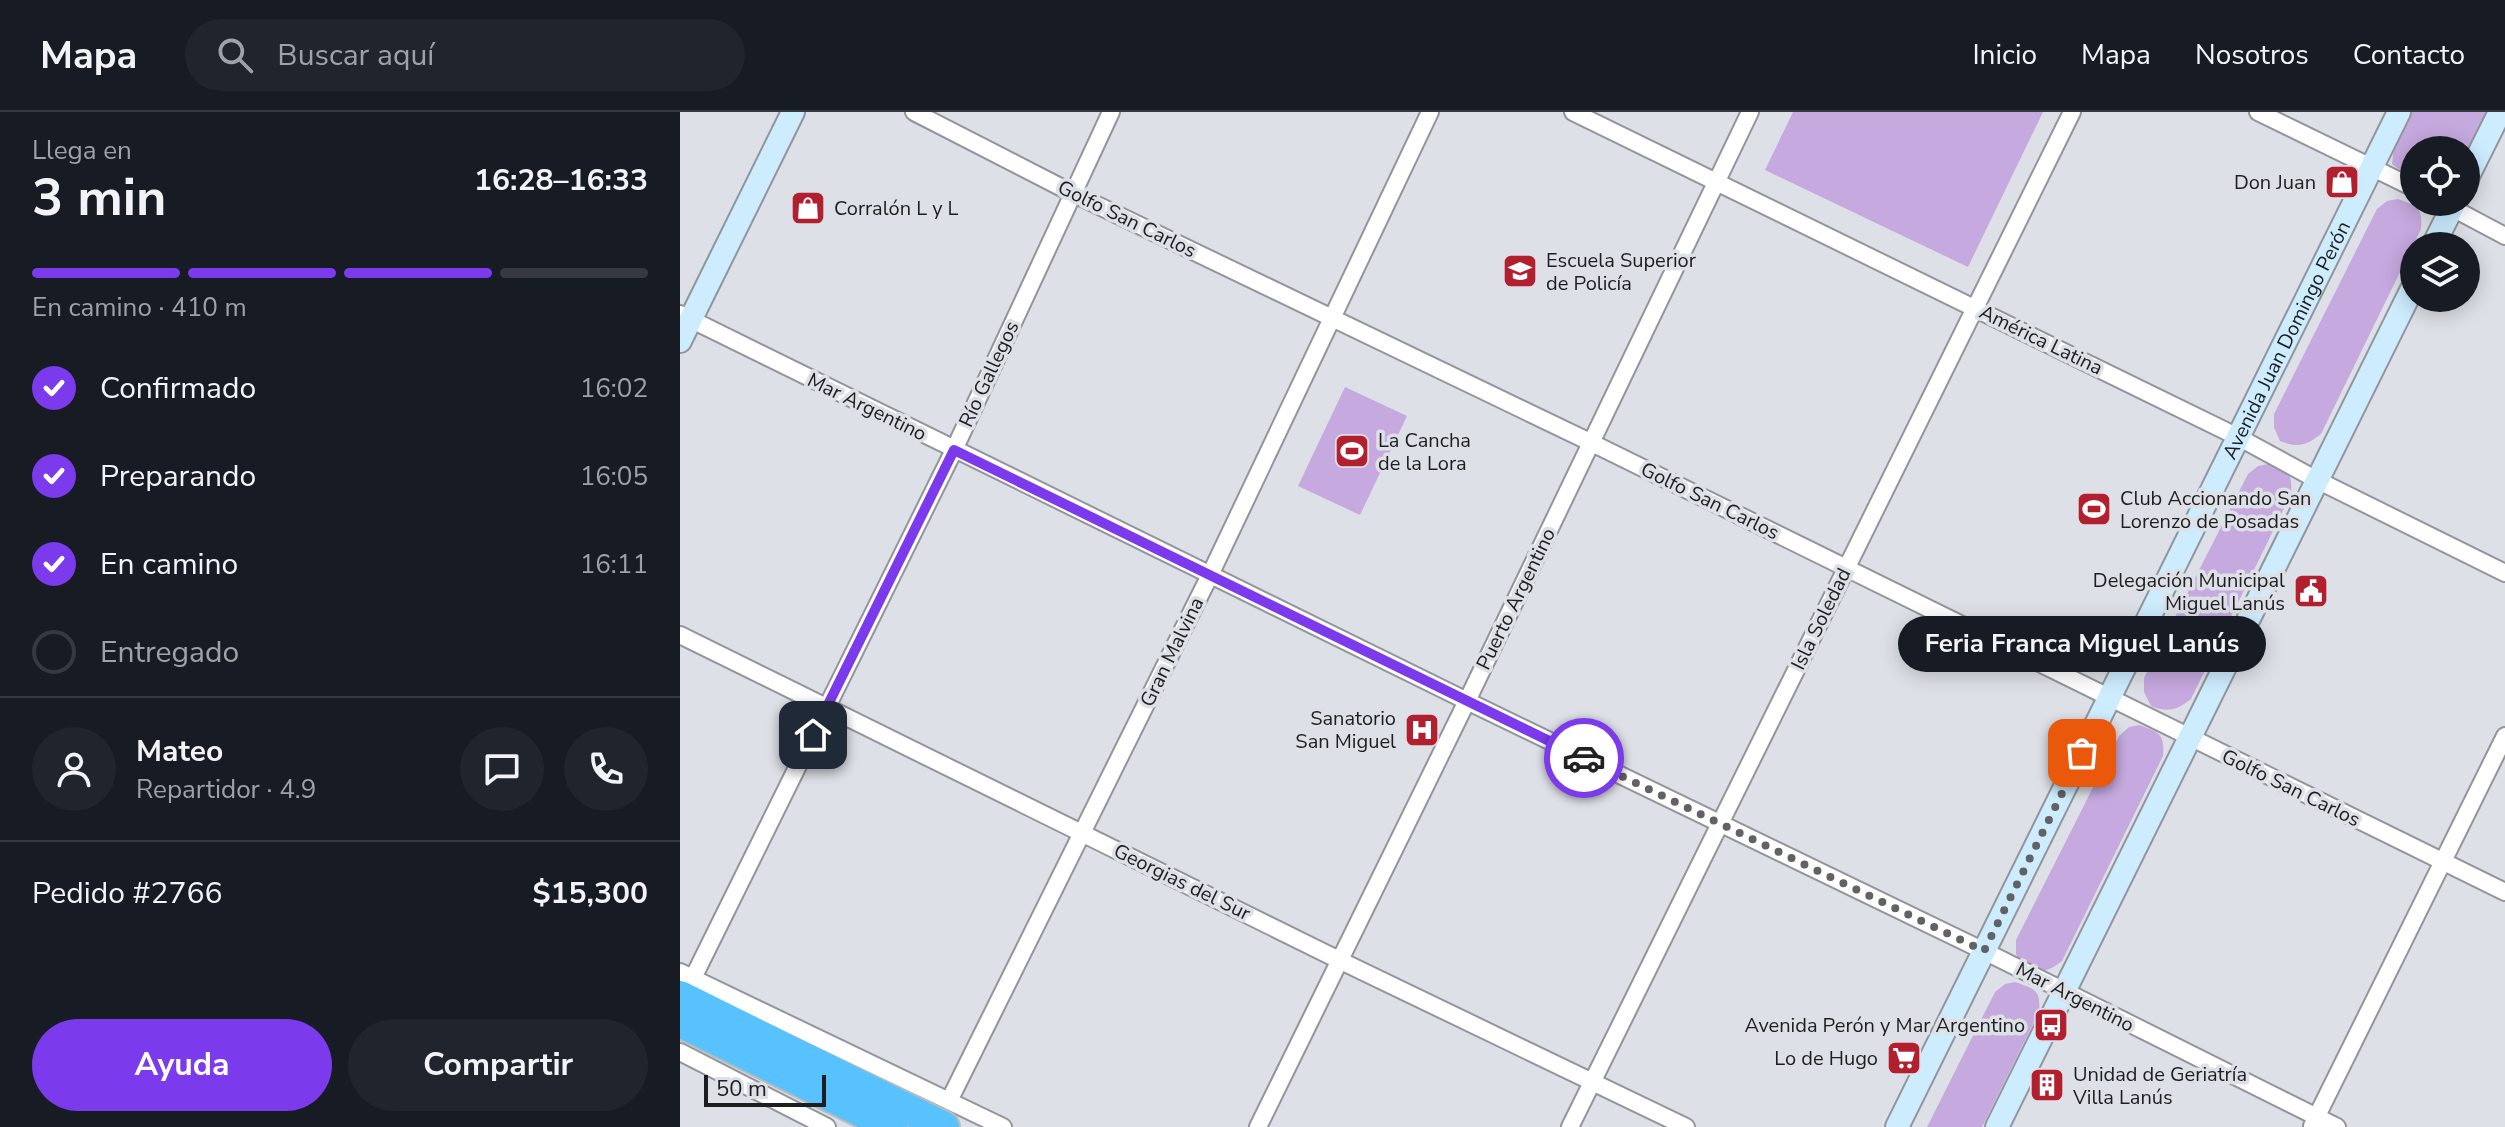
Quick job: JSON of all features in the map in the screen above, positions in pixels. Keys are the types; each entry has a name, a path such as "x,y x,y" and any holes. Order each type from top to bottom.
{"highway":[{"path":"684,982 946,1114"},
{"path":"680,1022 892,1127"}],"main road":[{"path":"680,341 685,317 793,112"},
{"name":"Avenida Juan Domingo Perón","path":"1897,1127 2399,112"},
{"path":"2480,152 2500,112"},
{"path":"1997,1127 2401,312"}],"street":[{"name":"Golfo San Carlos","path":"914,112 1072,193 1332,316 2505,892"},
{"name":"Río Gallegos","path":"684,982 826,708 954,450 1111,112"},
{"name":"Gran Malvina","path":"946,1114 1210,575 1430,112"},
{"name":"América Latina","path":"1573,112 2238,437 2317,480 2505,573"},
{"name":"Puerto Argentino","path":"1258,1127 1750,112"},
{"name":"Isla Soledad","path":"1570,1127 2072,112"},
{"path":"2258,112 2400,180"},
{"path":"2470,216 2505,236"},
{"name":"Mar Argentino","path":"685,317 1984,951 2314,1122 2337,1127"},
{"name":"Georgias del Sur","path":"680,635 1341,961 1686,1127"},
{"path":"2314,1122 2505,736"},
{"path":"680,1052 827,1127"},
{"path":"946,1114 1003,1127"}],"shaded area":[{"path":"1793,112 2043,112 1968,267 1765,170"},
{"path":"2410,112 2489,112 2478,136 2400,136 2400,170 2392,164 2394,146"},
{"path":"2400,200 2400,216 2421,216 2421,229 2420,232 2400,232 2400,272 2321,434 2301,445 2280,441 2274,427 2274,414 2377,209 2387,201"},
{"name":"La Cancha de la Lora","path":"1345,387 1407,416 1360,515 1298,486"},
{"path":"2268,464 2287,473 2291,481 2291,494 2191,699 2172,709 2151,706 2144,692 2144,678 2248,474 2258,466"},
{"path":"2139,725 2162,738 2163,756 2062,961 2043,971 2022,967 2016,954 2016,940 2119,736 2129,727"},
{"path":"2015,982 2035,991 2039,999 2039,1012 1982,1127 1927,1127 1995,992 2005,984"}],"way so far":[{"path":"1584,758 1984,951 2082,753"}],"place":[{"name":"Don Juan","path":"2342,182"},
{"name":"Corralón L y L","path":"808,208"},
{"name":"Escuela Superior de Policía","path":"1520,271"},
{"name":"La Cancha de la Lora","path":"1352,451"},
{"name":"Club Accionando San Lorenzo de Posadas","path":"2094,509"},
{"name":"Delegación Municipal Miguel Lanús","path":"2311,591"},
{"name":"Sanatorio San Miguel","path":"1422,730"},
{"name":"Feria Franca Miguel Lanús","path":"2082,753"},
{"name":"Avenida Perón y Mar Argentino","path":"2051,1025"},
{"name":"Lo de Hugo","path":"1904,1058"},
{"name":"Unidad de Geriatría Villa Lanús","path":"2047,1085"}],"route":[{"path":"813,735 954,450 1584,758"}]}
